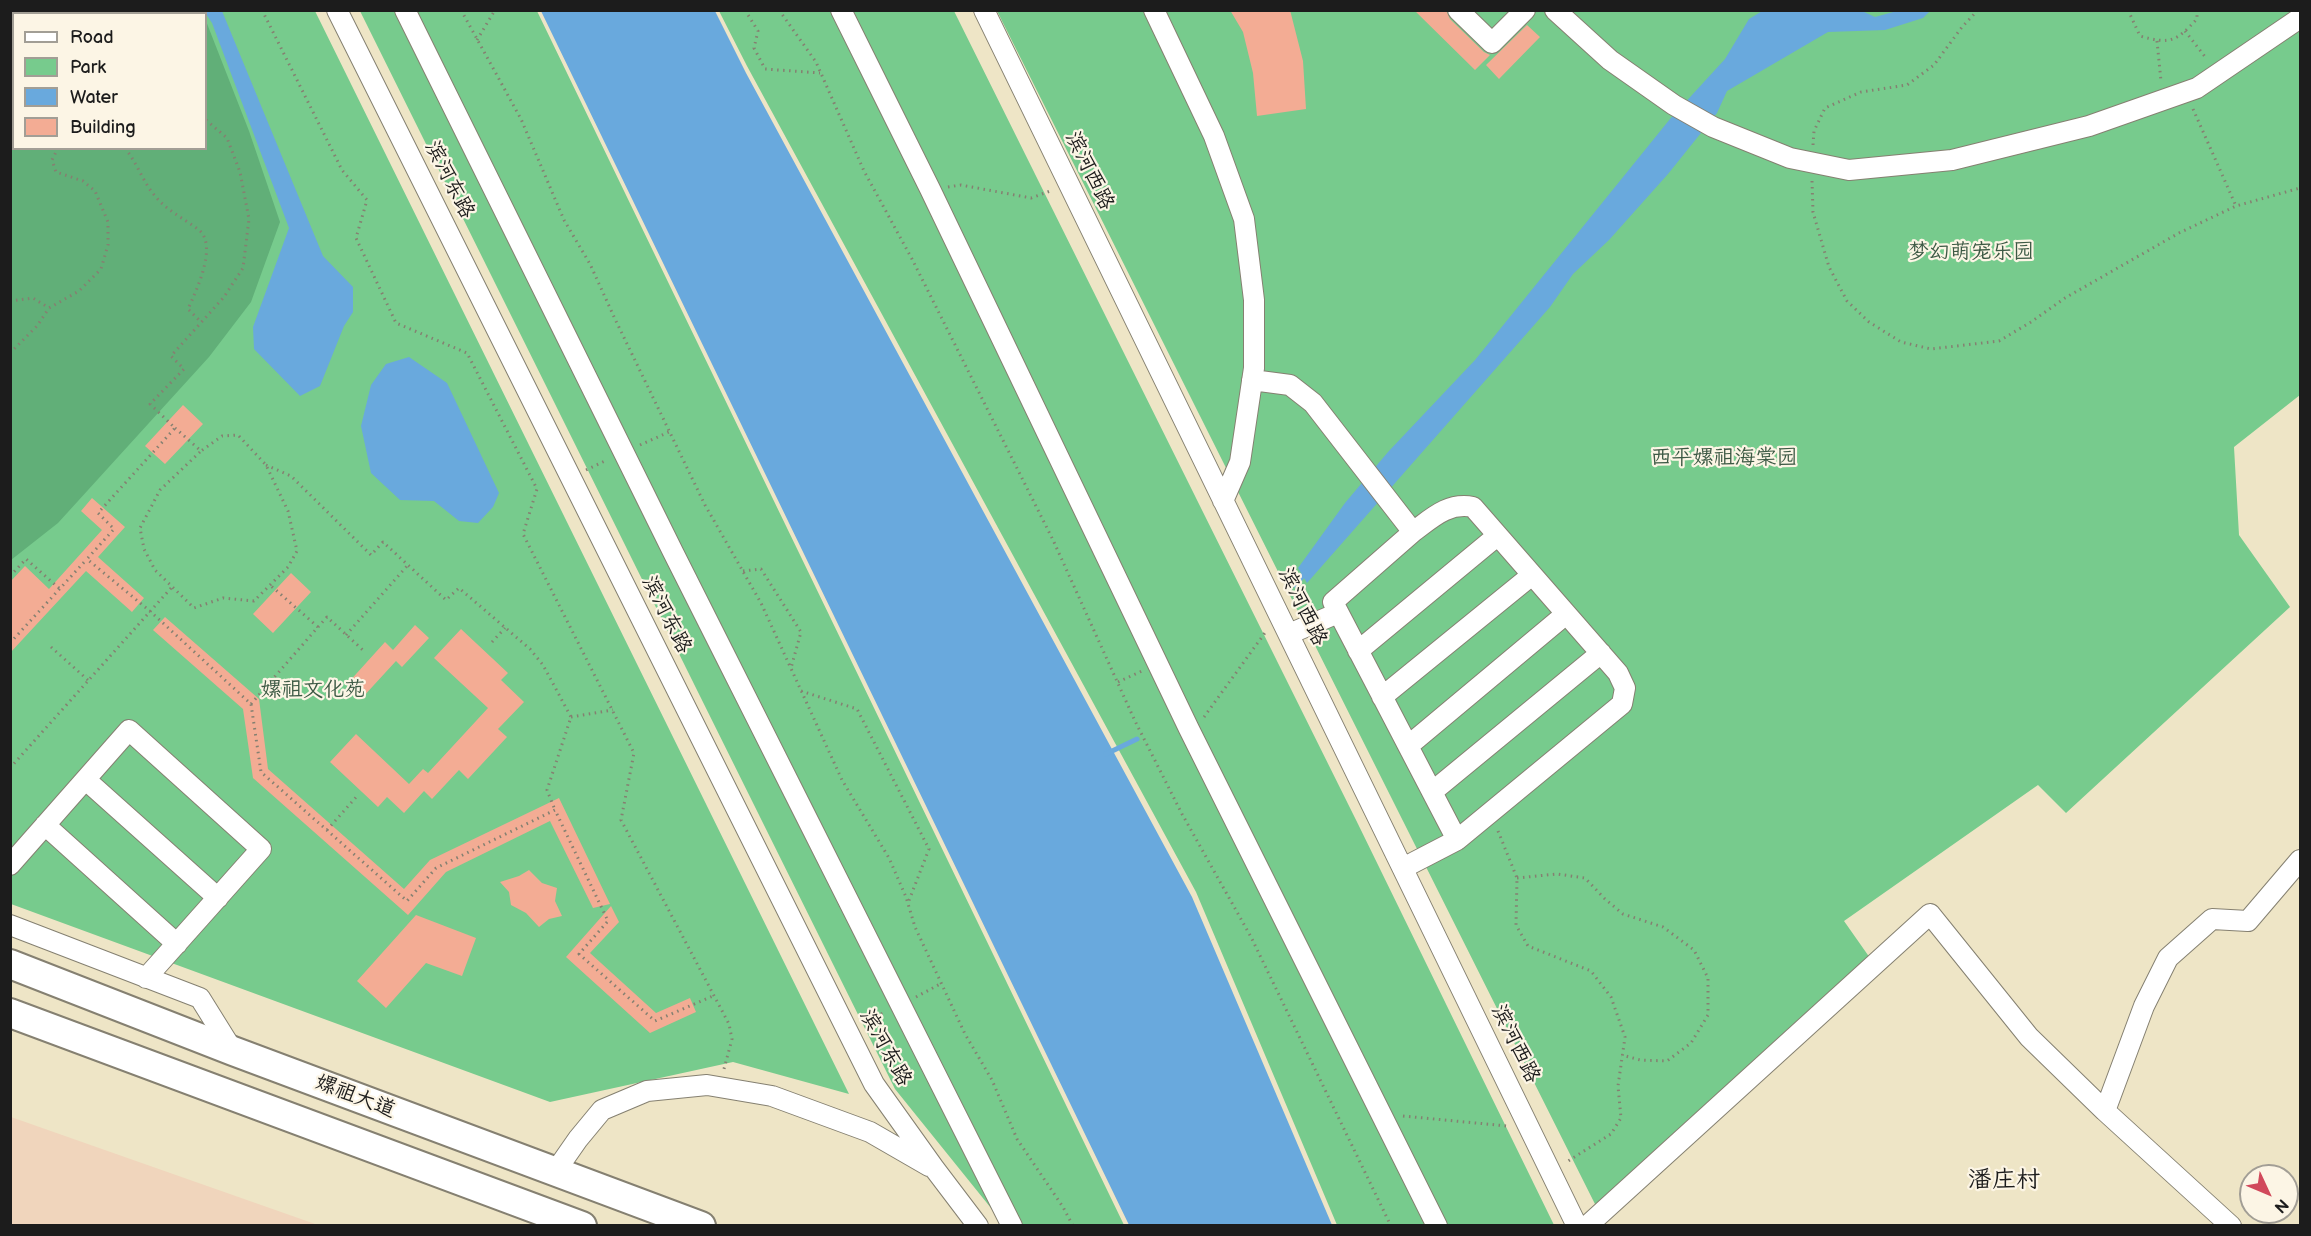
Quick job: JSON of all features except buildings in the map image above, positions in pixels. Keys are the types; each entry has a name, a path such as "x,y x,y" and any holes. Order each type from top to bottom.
{"highway":[{"name":"嫘祖大道","path":"10,964 233,1051 701,1226"},
{"name":"嫘祖大道","path":"10,1013 582,1226"}],"street":[{"name":"滨河东路","path":"337,10 874,1084 978,1226"},
{"path":"405,10 673,552 1011,1226"},
{"path":"841,10 930,189 1157,664 1437,1226"},
{"name":"滨河西路","path":"984,10 1577,1226"},
{"path":"1154,10 1214,136 1244,219 1254,300 1252,380 1240,462 1223,501"},
{"path":"1458,10 1492,43 1525,10"},
{"path":"1555,10 1610,60 1674,105 1713,127 1790,158 1849,170 1952,160 2089,126 2198,88 2301,18"},
{"path":"1252,380 1290,385 1313,403 1413,532"},
{"path":"1403,868 1457,840 1622,704 1625,688 1618,673 1473,507 1462,505 1446,508 1413,532 1333,602 1457,840"},
{"path":"1358,651 1497,536"},
{"path":"1382,697 1532,575"},
{"path":"1289,634 1338,613"},
{"path":"1408,746 1566,614"},
{"path":"1432,792 1601,653"},
{"path":"10,865 129,730 261,849 146,978"},
{"path":"86,780 218,898"},
{"path":"45,825 177,944"},
{"path":"2105,1111 2144,1006 2168,958 2212,919 2248,921 2301,860"},
{"path":"1587,1226 1930,914 2029,1037 2105,1111 2231,1226"},
{"path":"10,925 200,998 233,1051"},
{"path":"555,1172 602,1110 647,1091 706,1085 772,1096 870,1132 934,1168"}],"path":[{"path":"262,10 342,170 367,201 356,237 396,323 467,353 537,489 523,534 634,753 621,820 729,1024 732,1039 720,1087"},
{"path":"461,10 521,119 564,220 590,264 705,505 761,603 842,780 889,858 908,903 915,927 965,1034 992,1080 1017,1139 1063,1207 1073,1226"},
{"path":"477,40 495,10"},
{"path":"745,10 758,31 754,48 765,69 820,73"},
{"path":"779,10 816,62 864,171 912,259 1053,540 1182,814 1251,937 1391,1226"},
{"path":"1978,10 1962,27 1934,65 1907,85 1861,92 1825,108 1814,131 1811,162 1813,212 1829,267 1847,301 1869,322 1901,342 1931,350 1999,341 2086,286 2179,233 2236,206 2301,188"},
{"path":"2128,10 2140,36 2157,41 2179,38 2197,19 2196,10"},
{"path":"2185,31 2218,74"},
{"path":"2157,41 2163,100"},
{"path":"2185,92 2236,206"},
{"path":"201,451 150,404 184,369 171,356 224,297 243,268 249,219 240,172 226,138 207,121"},
{"path":"10,353 37,326 49,308 79,291 101,269 108,245 108,222 95,191 83,181 56,172 52,160 57,150"},
{"path":"126,150 155,196 178,217 201,232 206,244 204,272 188,309 201,322"},
{"path":"930,189 961,185 1030,198 1069,184"},
{"path":"10,301 33,298 49,308"},
{"path":"10,643 114,529 98,513 175,428"},
{"path":"238,435 266,465 288,511 297,551 288,567 254,601 223,598 194,608 155,570 144,549 140,528 160,490 201,451 222,436 238,435"},
{"path":"266,465 291,476 371,555 383,542 446,600 459,588 543,664 571,717 547,790 608,921 579,954 655,1021 713,996"},
{"path":"10,576 26,559 60,589"},
{"path":"87,559 151,612 251,704 261,772 407,901 436,868 555,810"},
{"path":"346,635 408,565"},
{"path":"742,571 761,569 801,632 791,668"},
{"path":"270,585 318,627"},
{"path":"10,768 172,587"},
{"path":"1189,729 1203,718 1278,614"},
{"path":"251,704 327,617 365,652"},
{"path":"492,642 505,628"},
{"path":"51,647 89,681"},
{"path":"1118,682 1157,664"},
{"path":"801,691 856,709 929,849 908,903"},
{"path":"571,717 613,710"},
{"path":"327,830 358,795"},
{"path":"1490,813 1517,878 1515,925 1528,946 1591,972 1611,997 1625,1037 1618,1086 1621,1118 1611,1134 1551,1172"},
{"path":"1517,878 1557,874 1585,878 1623,914 1663,927 1694,950 1708,978 1708,1015 1691,1043 1667,1061 1640,1060 1622,1055"},
{"path":"1385,1120 1404,1116 1529,1128"}],"shaded area":[{"path":"11,1117 318,1225 11,1225"}],"green space":[{"path":"11,10 198,11 12,12 12,150 207,150 207,24 249,131 280,222 251,302 209,357 58,523 11,560"},
{"name":"嫘祖文化苑","path":"10,11 315,11 849,1094 733,1062 550,1102 11,904"},
{"path":"360,11 537,11 1124,1225 1002,1225 999,1218 895,1089"},
{"path":"719,11 954,11 1358,824 1554,1225 1337,1225 1196,892"},
{"name":"西平嫘祖海棠园","path":"997,11 2300,11 2300,395 2234,447 2239,535 2290,607 2066,813 2038,785 1844,921 1870,958 1598,1210"}],"water":[{"path":"1764,10 1862,11 1875,17 1897,11 1930,11 1923,18 1885,30 1828,32 1727,91 1717,113 1668,174 1609,240 1573,274 1550,307 1307,583 1298,568 1345,503 1388,452 1475,360 1670,119 1725,59 1749,19"},
{"path":"222,11 323,256 353,287 353,312 344,326 320,386 300,396 254,349 253,327 289,228 212,23 207,12 205,12"},
{"path":"541,11 715,11 746,73 1192,897 1332,1225 1129,1225"},
{"path":"409,357 447,383 499,493 493,507 478,523 459,521 434,501 400,500 371,473 361,426 371,385 386,364"}],"waterway":[{"path":"1295,585 1307,571"},
{"path":"1106,754 1137,739"}],"district":[{"name":"潘庄村","path":"2004,1181"}],"park label":[{"name":"梦幻萌宠乐园","path":"1971,253"}]}
